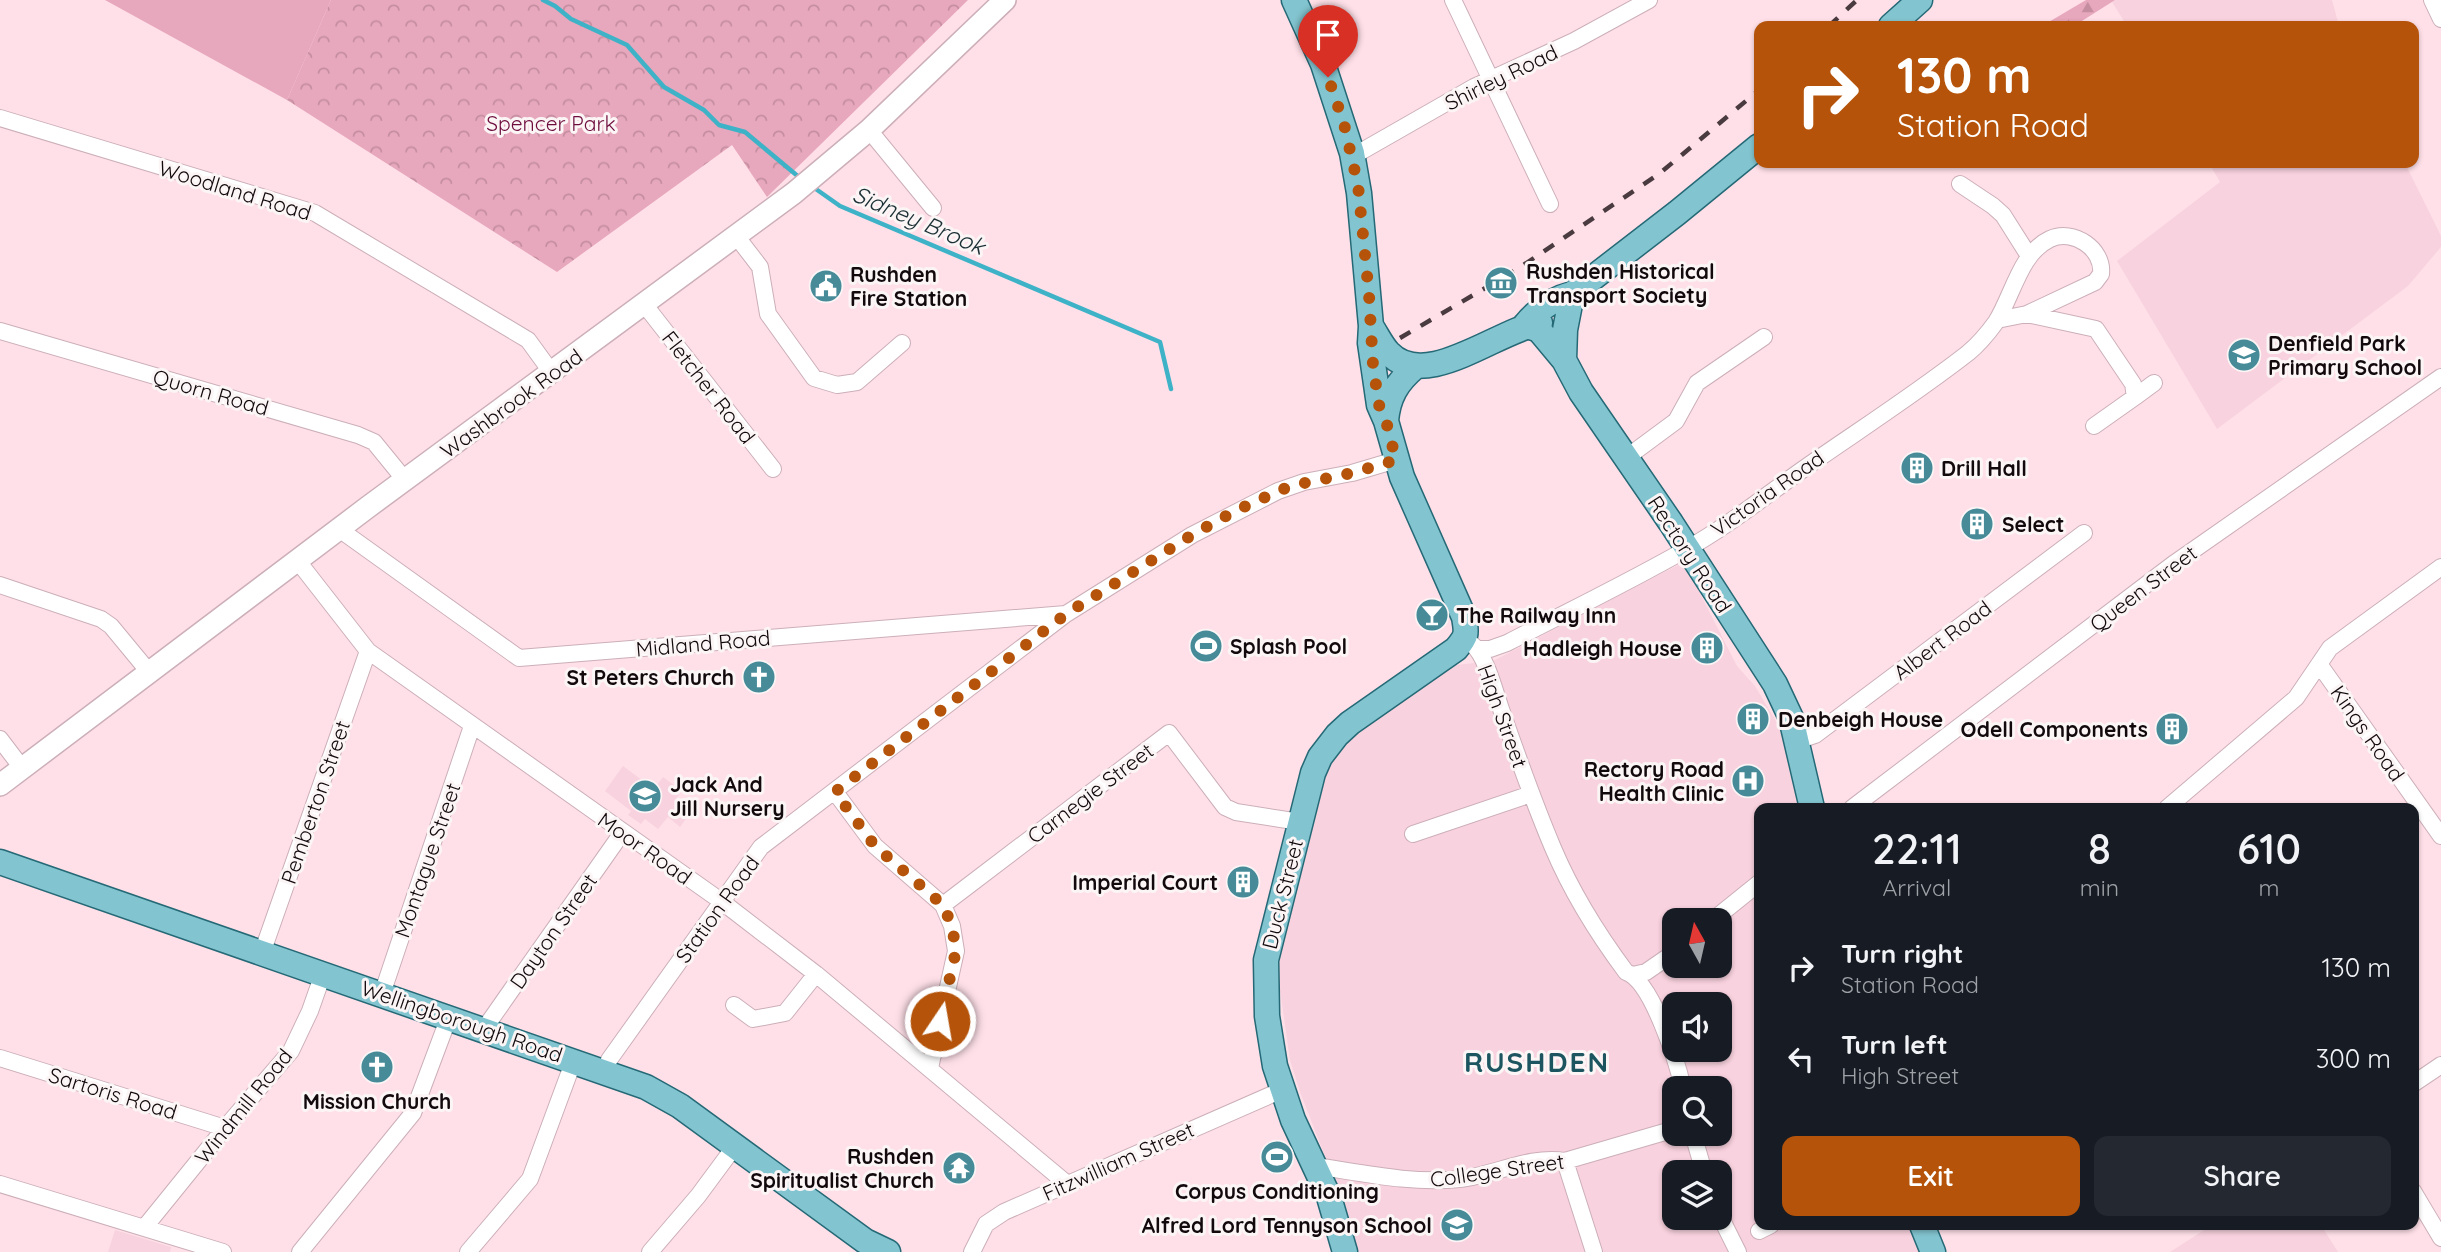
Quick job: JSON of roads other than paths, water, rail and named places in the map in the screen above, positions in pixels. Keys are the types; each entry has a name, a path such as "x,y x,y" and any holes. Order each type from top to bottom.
{"main road":[{"name":"Washbrook Road","path":"0,785 297,560 737,237 805,184 869,130 1005,0"},
{"name":"High Street","path":"1294,0 1323,64 1352,153 1359,193 1371,326 1370,343 1379,405 1396,460 1464,617 1472,643"},
{"path":"1897,21 1920,0"},
{"path":"1373,365 1421,377 1438,370 1446,362 1525,326 1534,313 1551,301 1572,294 1754,150"},
{"path":"1564,360 1565,330 1572,294"},
{"path":"1371,326 1389,354 1404,364 1408,373"},
{"name":"Rectory Road","path":"1525,326 1539,330 1564,360 1581,392 1780,692 1797,741 1811,803"},
{"path":"1386,421 1389,401 1408,373"},
{"name":"Duck Street","path":"1345,1252 1332,1206 1282,1090 1269,1036 1266,960 1313,773 1320,757 1337,735 1386,697 1456,649 1472,643"},
{"name":"Wellingborough Road","path":"0,862 605,1071 664,1096 854,1233 885,1252"},
{"path":"1924,1230 1933,1252"}],"street":[{"path":"1452,0 1550,204"},
{"name":"Shirley Road","path":"1352,153 1362,151 1474,87 1627,14 1650,0"},
{"path":"2432,0 2441,19"},
{"name":"Woodland Road","path":"0,118 315,213 528,340 552,373"},
{"path":"869,130 933,208"},
{"path":"1960,184 2003,215 2029,256 2048,240 2074,237 2092,250 2099,258 2102,268 2095,282 2026,314 1997,320"},
{"path":"737,237 760,267 768,314 814,378 837,385 857,382 902,343"},
{"name":"Victoria Road","path":"1472,643 1490,649 1507,643 1687,549 1969,352 1985,337 1997,320 2029,256"},
{"name":"Fletcher Road","path":"644,304 773,469"},
{"path":"2026,314 2096,329 2133,384 2135,397"},
{"name":"Quorn Road","path":"0,331 358,435 374,442 405,480"},
{"path":"1626,458 1676,421 1697,383 1764,337"},
{"name":"Queen Street","path":"1859,803 2172,565 2441,377"},
{"path":"2094,426 2154,383"},
{"name":"Station Road","path":"605,1071 609,1060 761,847 1066,614 1192,535 1278,491 1396,460"},
{"name":"Midland Road","path":"339,529 519,658 1066,614"},
{"name":"Albert Road","path":"1797,741 1815,735 2084,533"},
{"name":"Moor Road","path":"297,560 368,651 721,901 816,974 1066,1183"},
{"path":"2172,803 2296,698 2330,648 2440,569"},
{"path":"0,585 100,619 111,626 149,673"},
{"name":"High Street","path":"1472,643 1557,858 1584,911 1626,972 1633,975 1665,1028 1680,1076"},
{"name":"Pemberton Street","path":"262,953 368,651"},
{"name":"Kings Road","path":"2319,664 2418,803"},
{"name":"Montague Street","path":"382,994 472,726"},
{"name":"Carnegie Street","path":"943,905 1169,733 1225,807 1237,812 1300,822"},
{"path":"0,739 22,768"},
{"path":"835,792 875,846 943,905 952,926 956,951 930,1068"},
{"path":"1413,834 1531,794"},
{"name":"Kings Road","path":"2419,805 2441,836"},
{"name":"Dayton Street","path":"487,1030 503,1002 622,833"},
{"path":"1728,908 1754,887"},
{"path":"1633,975 1646,972 1662,961"},
{"name":"Windmill Road","path":"145,1228 291,1051 310,1011 323,974"},
{"path":"734,1005 753,1019 785,1013 816,974"},
{"path":"300,1252 413,1113 449,1017"},
{"name":"Sartoris Road","path":"0,1058 225,1128"},
{"path":"468,1252 530,1179 573,1060"},
{"path":"2419,1080 2441,1065"},
{"name":"Fitzwilliam Street","path":"972,1252 986,1224 995,1218 1066,1183 1282,1090"},
{"name":"College Street","path":"1315,1166 1418,1181 1462,1178 1550,1158 1565,1161 1662,1133"},
{"path":"650,1252 698,1196 735,1146"},
{"path":"1565,1161 1594,1252"},
{"path":"0,1184 223,1252"},
{"path":"2419,1201 2441,1238"},
{"path":"1727,1230 1738,1252"}],"waterway":[{"name":"Sidney Brook","path":"543,0 571,19 627,45 664,87 704,110 719,125 745,132 800,178"},
{"name":"Sidney Brook","path":"813,187 840,206 1160,342 1171,389"}],"railway":[{"path":"1834,21 1857,0"},
{"path":"1400,338 1516,270 1659,174 1754,94"}],"place":[{"name":"Rushden Historical Transport Society","path":"1501,283"},
{"name":"Rushden Fire Station","path":"826,286"},
{"name":"Denfield Park Primary School","path":"2244,355"},
{"name":"Drill Hall","path":"1917,468"},
{"name":"Select","path":"1977,524"},
{"name":"The Railway Inn","path":"1432,615"},
{"name":"Splash Pool","path":"1206,646"},
{"name":"Hadleigh House","path":"1707,648"},
{"name":"St Peters Church","path":"759,677"},
{"name":"Denbeigh House","path":"1753,719"},
{"name":"Odell Components","path":"2172,729"},
{"name":"Rectory Road Health Clinic","path":"1748,781"},
{"name":"Jack And Jill Nursery","path":"645,796"},
{"name":"Imperial Court","path":"1243,882"},
{"name":"Mission Church","path":"377,1067"},
{"name":"Corpus Conditioning","path":"1277,1157"},
{"name":"Rushden Spiritualist Church","path":"959,1168"},
{"name":"Alfred Lord Tennyson School","path":"1457,1225"}],"district":[{"name":"RUSHDEN","path":"1537,1061"}],"park label":[{"name":"Spencer Park","path":"551,123"}]}
